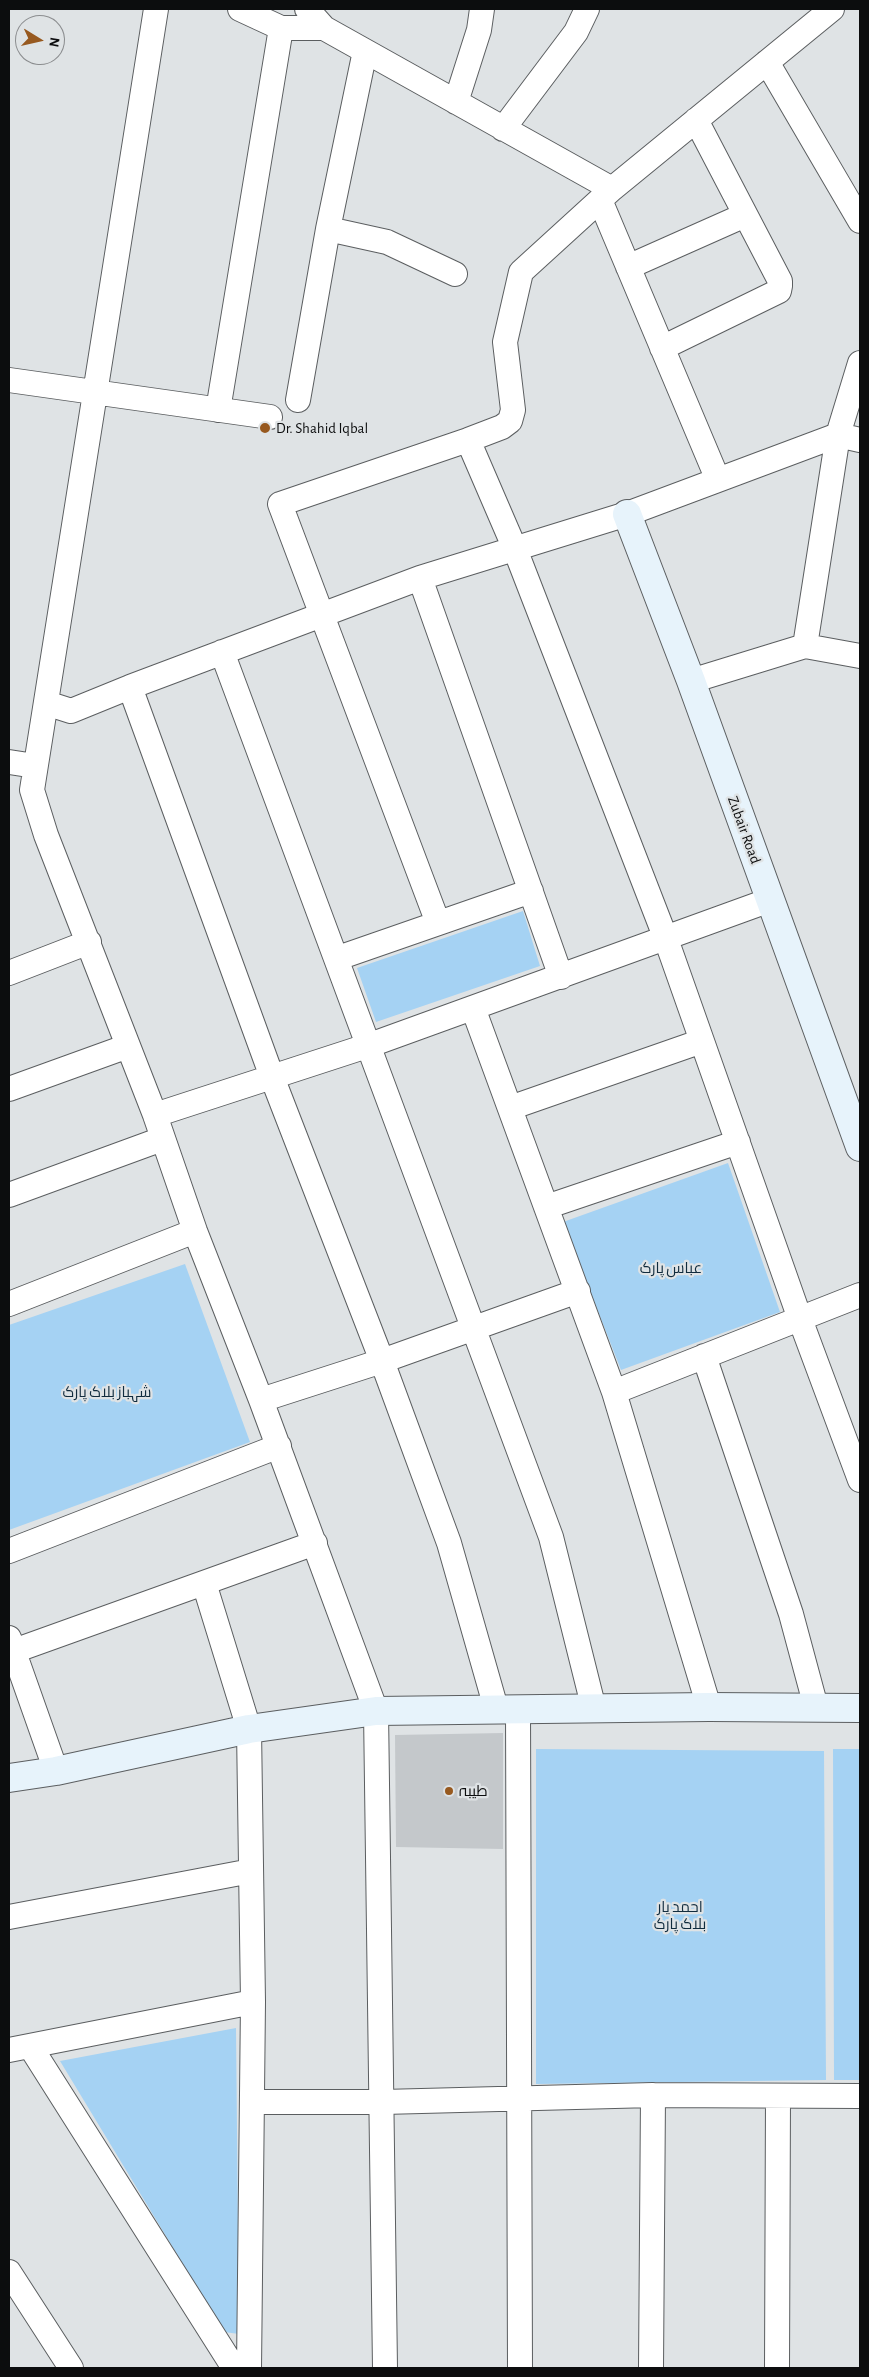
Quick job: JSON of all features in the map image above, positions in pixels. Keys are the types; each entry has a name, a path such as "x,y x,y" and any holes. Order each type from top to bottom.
{"street":[{"path":"156,9 32,790 46,835 155,1115 194,1231 261,1400 376,1711 383,2102 385,2368"},
{"path":"240,9 281,28 324,28"},
{"path":"307,9 324,28 503,129 606,195 628,267 718,480"},
{"path":"456,102 479,30 482,9"},
{"path":"503,129 576,32 587,9"},
{"path":"438,923 280,504 468,440 502,427 510,421 513,410 505,342 520,272 606,195 832,9"},
{"path":"218,410 281,28"},
{"path":"298,400 328,229 365,51"},
{"path":"767,62 860,221"},
{"path":"662,348 779,292 780,281 696,120"},
{"path":"628,267 745,215"},
{"path":"328,229 387,242 456,274"},
{"path":"805,646 849,438 860,364"},
{"path":"9,380 270,417"},
{"path":"46,703 71,711 130,686 420,578 627,514 718,480 849,438"},
{"path":"468,440 514,549 666,939 800,1318 860,1480"},
{"name":"Zubair Road","path":"627,514 691,682 860,1147"},
{"path":"420,578 561,977"},
{"path":"691,682 805,646 860,656"},
{"path":"222,652 338,958 551,1537 594,1709"},
{"path":"130,686 272,1077 382,1361 449,1543 507,1709 518,2098 520,2368"},
{"path":"9,762 35,766"},
{"path":"338,958 531,891"},
{"path":"155,1115 370,1046 770,900"},
{"path":"9,973 89,942"},
{"path":"473,1008 614,1392 709,1707"},
{"path":"510,1108 702,1041"},
{"path":"9,1089 128,1046"},
{"path":"9,1195 162,1139"},
{"path":"546,1207 738,1142"},
{"path":"9,1304 194,1231"},
{"path":"261,1400 382,1361 578,1292"},
{"path":"614,1392 860,1294"},
{"path":"704,1356 791,1614 816,1707"},
{"path":"9,1551 278,1446"},
{"path":"56,1771 11,1645 204,1583 315,1543"},
{"path":"204,1583 249,1728 252,2002 249,2368"},
{"path":"9,1778 56,1771 249,1728 376,1711 709,1707 860,1708"},
{"path":"9,1917 251,1870"},
{"path":"234,2368 20,2048 252,2002"},
{"path":"651,2368 653,2095"},
{"path":"252,2102 383,2102 653,2095 860,2096"},
{"path":"777,2368 778,2097"},
{"path":"9,2272 71,2368"}],"green space":[{"path":"523,911 540,966 376,1022 357,968"},
{"name":"عباس پارک","path":"728,1163 780,1312 621,1370 563,1222"},
{"name":"شہباز بلاک پارک","path":"185,1264 250,1442 9,1530 9,1325"},
{"name":"احمد یار بلاک پارک","path":"536,1749 824,1751 826,2080 536,2084"},
{"path":"833,1749 860,1749 860,2080 834,2080"},
{"path":"236,2028 239,2334 224,2332 60,2061"}],"building":[{"name":"طیبہ","path":"503,1733 503,1849 396,1847 395,1735"}],"place":[{"name":"Dr. Shahid Iqbal","path":"265,428"},
{"name":"طیبہ","path":"449,1791"}]}
